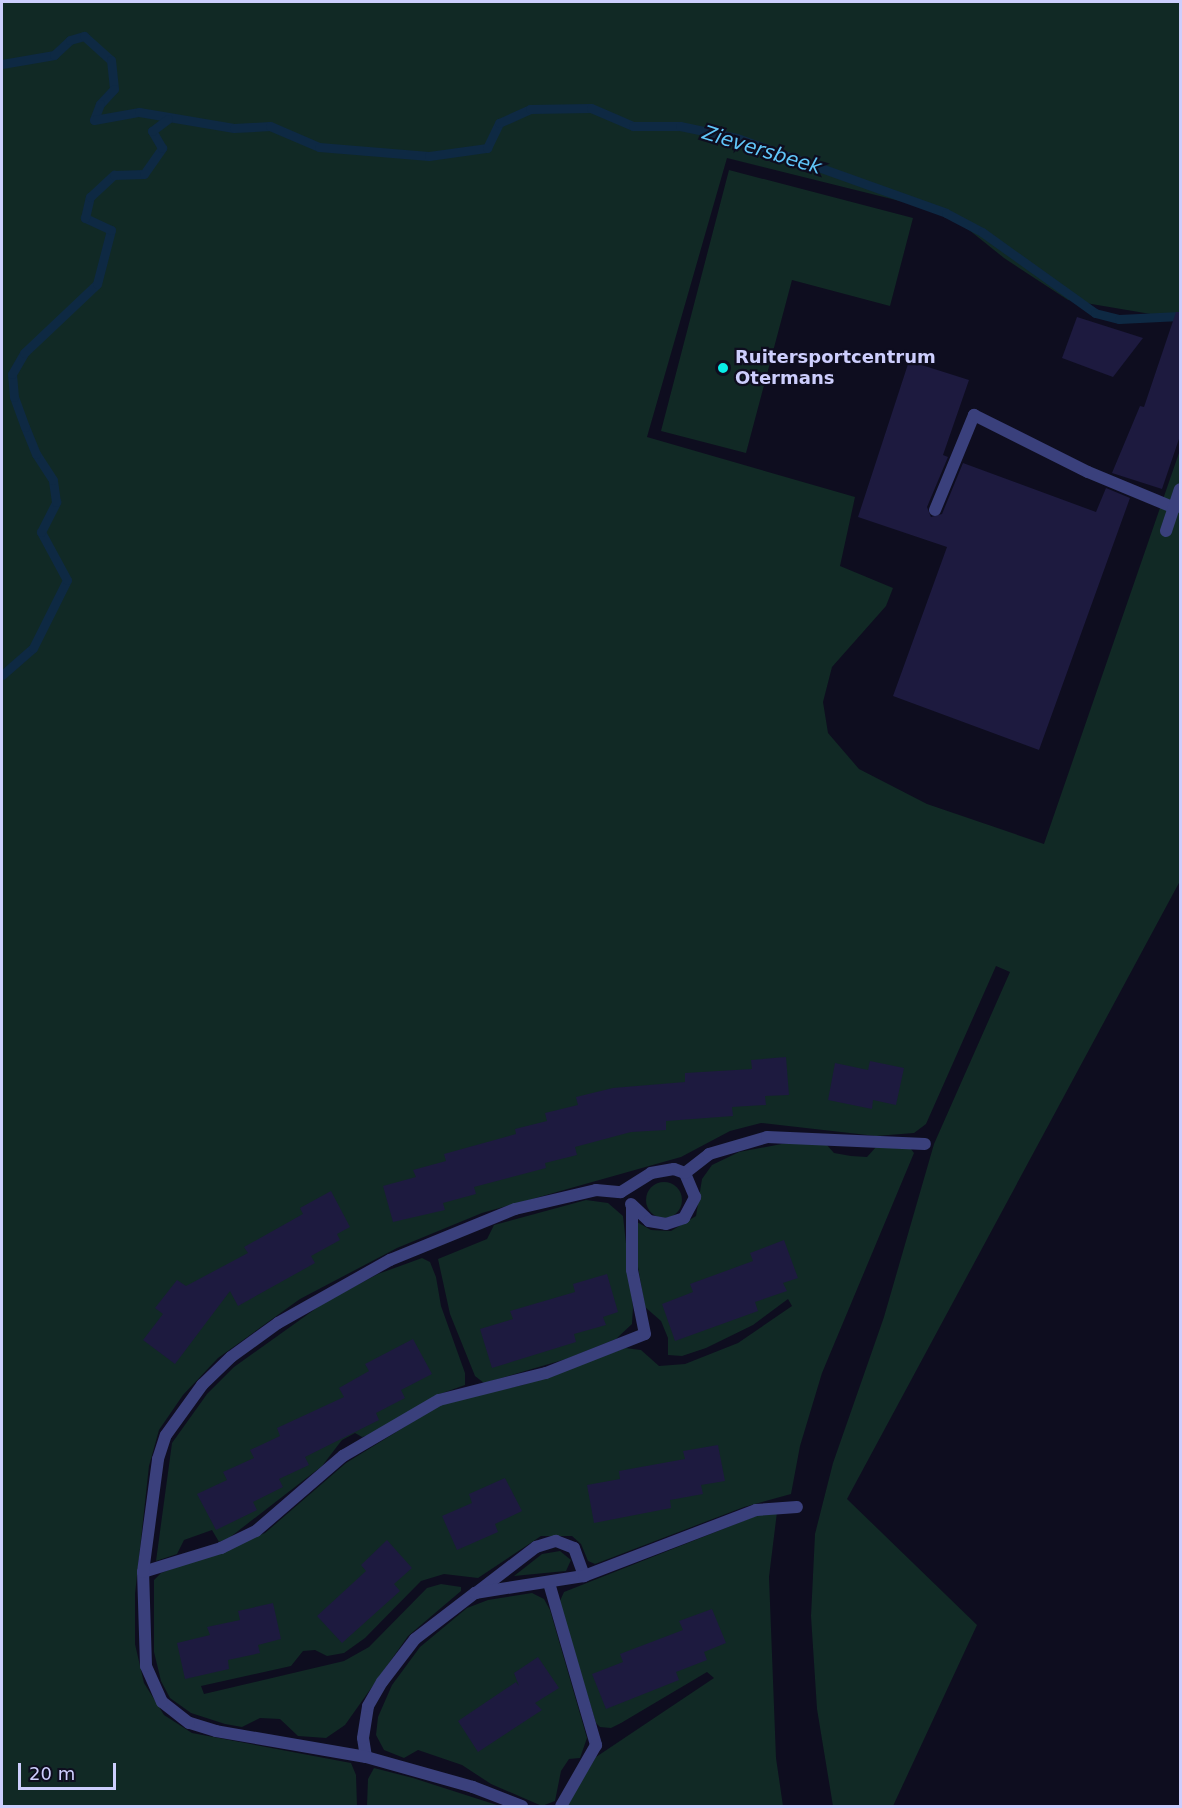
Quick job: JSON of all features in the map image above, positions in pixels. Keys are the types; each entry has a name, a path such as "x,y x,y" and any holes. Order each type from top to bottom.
{"lane":[{"path":"935,510 974,415 1088,472 1174,508"},
{"path":"1166,531 1180,489"},
{"path":"685,1173 709,1154 767,1137 925,1144"},
{"path":"522,1806 473,1787 366,1757 216,1731 174,1714 162,1702 146,1666 143,1572 158,1459 166,1435 202,1385 231,1357 278,1323 400,1256 542,1202 596,1190 621,1192 651,1173 674,1169 685,1173 695,1197 684,1218 666,1224 650,1221 632,1206 621,1192"},
{"path":"143,1572 221,1548 256,1530 343,1456 439,1400 546,1372 645,1334 632,1270 632,1206"},
{"path":"475,1593 584,1576 739,1516 774,1507 797,1507"},
{"path":"366,1757 363,1738 368,1706 382,1682 415,1639 536,1547 556,1541 574,1548 584,1576"},
{"path":"549,1583 596,1744 561,1806"}],"green space":[{"path":"2,2 1180,2 1180,319 1068,300 1004,258 948,213 727,158 647,437 855,497 840,566 893,588 886,606 832,667 823,702 828,733 859,769 927,804 1044,844 1180,450 1180,881 847,1499 977,1625 893,1806 833,1806 817,1709 811,1616 815,1534 833,1463 884,1317 934,1144 1010,972 996,966 926,1124 914,1133 876,1136 761,1123 730,1131 681,1157 482,1213 397,1248 300,1299 218,1358 183,1395 159,1430 149,1466 135,1594 135,1644 144,1683 164,1715 192,1733 351,1763 356,1775 357,1806 2,1806"},
{"name":"Ruitersportcentrum Otermans","path":"729,170 913,218 890,306 792,280 746,453 661,431"},
{"path":"792,1142 826,1144 834,1153 851,1156 867,1157 876,1147 911,1149 914,1153 822,1373 800,1446 791,1494 744,1507 595,1564 588,1561 581,1544 572,1536 541,1536 478,1578 444,1574 421,1581 365,1638 344,1653 327,1656 315,1650 303,1651 291,1666 201,1686 204,1694 344,1661 369,1647 427,1588 441,1584 461,1587 461,1591 408,1636 345,1725 326,1738 298,1736 280,1719 260,1718 242,1727 225,1724 191,1713 170,1698 161,1681 154,1652 154,1580 161,1573 265,1533 346,1463 445,1402 523,1385 625,1348 641,1350 659,1366 685,1364 738,1343 792,1306 788,1299 753,1325 706,1348 682,1356 668,1355 668,1338 661,1321 645,1307 635,1250 637,1222 651,1230 671,1231 696,1216 702,1179 712,1165 739,1152"},
{"path":"664,1182 677,1187 682,1200 677,1213 664,1218 651,1213 646,1200 651,1187"},
{"path":"586,1200 608,1203 623,1216 633,1308 632,1324 616,1339 566,1359 484,1383 475,1376 450,1314 438,1259 487,1239 494,1225"},
{"path":"422,1258 430,1262 436,1277 441,1306 465,1373 465,1385 437,1395 369,1435 362,1437 355,1433 342,1440 322,1466 229,1538 219,1542 212,1530 184,1540 177,1554 156,1561 172,1443 207,1394 234,1367 325,1302 378,1274"},
{"path":"766,1512 777,1512 769,1577 776,1758 783,1806 566,1806 596,1757 714,1678 707,1672 621,1723 611,1728 600,1727 596,1723 559,1603 564,1592"},
{"path":"560,1551 571,1560 566,1571 514,1576 542,1554"},
{"path":"532,1593 544,1599 550,1610 587,1738 580,1758 569,1759 561,1771 555,1801 542,1806 491,1784 462,1765 418,1750 404,1758 384,1750 376,1735 378,1717 392,1685 420,1647 467,1608 488,1600"},
{"path":"374,1768 500,1806 367,1806 368,1779"}],"building":[{"path":"1176,312 1180,312 1180,436 1162,489 1112,473 1140,406 1144,407"},
{"path":"1077,317 1143,338 1113,377 1062,358"},
{"path":"909,361 969,380 943,455 948,457 927,507 931,517 942,514 963,463 1096,512 1106,488 1130,498 1039,750 893,696 947,547 858,517"},
{"path":"786,1057 789,1095 765,1096 766,1105 732,1107 733,1116 666,1121 666,1130 631,1132 575,1147 577,1155 545,1163 546,1168 474,1187 476,1194 443,1203 445,1210 393,1222 383,1186 416,1177 413,1170 446,1161 444,1154 516,1134 515,1129 547,1121 545,1113 578,1105 576,1097 613,1088 685,1082 685,1073 752,1069 751,1060"},
{"path":"870,1061 904,1068 896,1105 873,1100 872,1109 828,1100 835,1063 868,1070"},
{"path":"331,1191 350,1227 337,1234 340,1240 311,1256 315,1263 238,1306 230,1291 175,1364 143,1340 163,1314 155,1308 177,1280 186,1286 248,1253 244,1247 303,1214 300,1208"},
{"path":"784,1240 798,1278 783,1283 787,1291 755,1302 758,1311 675,1341 662,1304 693,1292 690,1284 753,1261 750,1253"},
{"path":"607,1274 618,1312 603,1317 606,1325 574,1334 576,1342 492,1368 480,1329 513,1319 510,1311 575,1292 573,1284"},
{"path":"413,1339 432,1374 401,1390 405,1398 376,1413 379,1420 305,1457 309,1465 279,1479 283,1487 253,1502 257,1510 216,1530 197,1494 227,1480 223,1472 254,1458 250,1450 280,1436 277,1428 344,1397 339,1388 369,1371 365,1364"},
{"path":"718,1445 725,1481 701,1485 703,1494 670,1500 671,1508 594,1523 587,1485 620,1479 619,1471 685,1459 683,1451"},
{"path":"505,1478 522,1511 495,1524 498,1532 457,1550 442,1516 472,1503 469,1494"},
{"path":"387,1540 412,1568 394,1584 400,1591 342,1643 317,1616 366,1571 361,1565"},
{"path":"273,1603 281,1639 258,1645 260,1653 228,1660 229,1669 185,1679 177,1643 210,1635 207,1627 240,1620 238,1611"},
{"path":"712,1609 726,1643 704,1652 707,1660 676,1672 679,1680 606,1709 592,1674 623,1662 620,1654 683,1630 679,1621"},
{"path":"538,1657 559,1688 535,1703 542,1710 478,1752 458,1721 516,1682 519,1686 514,1673"}],"waterway":[{"name":"Zieversbeek","path":"2,64 54,55 70,40 84,36 111,60 114,89 100,104 94,120 139,112 234,128 270,126 319,147 429,156 487,148 499,123 530,109 591,108 633,126 680,126 737,138 946,213 982,232 1095,313 1119,319 1180,316"},
{"path":"2,675 33,648 67,580 41,532 56,502 53,480 36,454 25,427 14,397 12,374 24,353 97,284 111,230 85,218 90,197 114,175 144,174 162,148 152,131 168,119"}],"place":[{"name":"Ruitersportcentrum Otermans","path":"723,368"}]}
